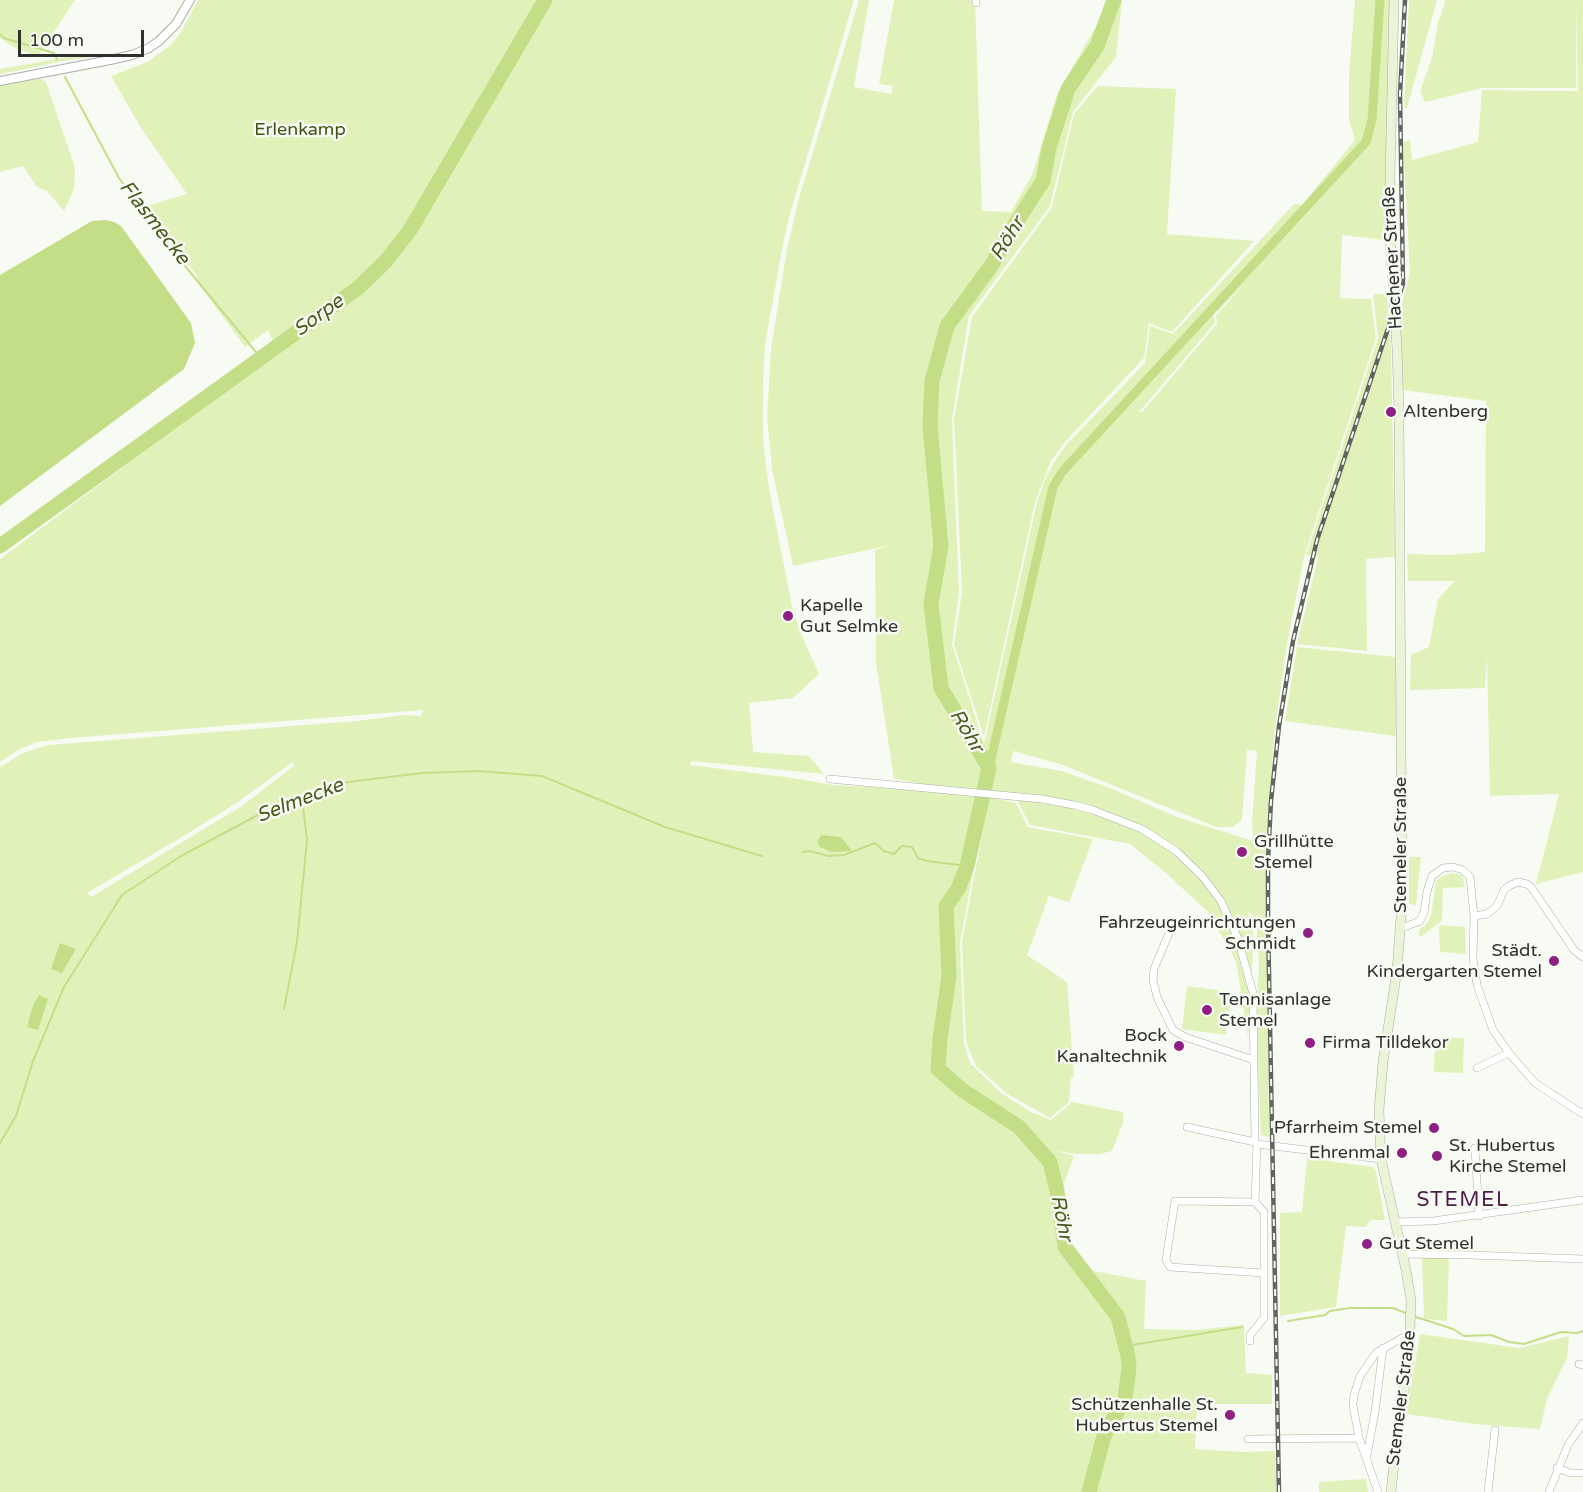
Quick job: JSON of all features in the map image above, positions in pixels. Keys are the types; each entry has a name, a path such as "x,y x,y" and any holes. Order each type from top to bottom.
{"main road":[{"name":"Hachener Straße","path":"1394,0 1389,221 1397,349 1400,517"},
{"name":"Stemeler Straße","path":"1391,1492 1409,1359 1411,1300 1381,1159 1380,1101 1402,904 1400,517"}],"street":[{"path":"0,81 110,60 149,48 176,24 190,0"},
{"path":"830,779 1042,799 1093,810 1142,829 1176,851 1202,876 1221,901 1238,939 1253,993 1256,1202 1264,1212 1264,1318 1250,1335 1250,1341"},
{"path":"1400,927 1407,927 1420,921 1432,876 1437,871 1448,867 1459,868 1470,877 1474,916 1473,959 1476,985 1493,1030 1535,1083 1583,1114"},
{"path":"1474,916 1487,914 1497,906 1504,890 1509,886 1518,882 1527,884 1574,950 1583,957"},
{"path":"1172,926 1154,969 1153,980 1164,1013 1173,1030 1185,1037 1254,1060"},
{"path":"1477,1068 1509,1053"},
{"path":"1187,1127 1256,1143 1381,1159"},
{"path":"1475,1148 1479,1216"},
{"path":"1394,1222 1479,1216 1583,1200"},
{"path":"1256,1202 1175,1201 1166,1260 1170,1267 1264,1273"},
{"path":"1403,1254 1583,1259"},
{"path":"1378,1492 1367,1455 1359,1438 1353,1405 1354,1395 1360,1376 1368,1363 1383,1348 1402,1338 1410,1337"},
{"path":"1367,1455 1383,1348"},
{"path":"1549,1492 1568,1445 1583,1423"},
{"path":"1488,1492 1495,1430"},
{"path":"1248,1439 1359,1438"},
{"path":"1557,1468 1570,1473 1583,1473"}],"green space":[{"path":"0,0 75,0 38,56 17,49 0,38"},
{"name":"Erlenkamp","path":"198,0 543,0 409,228 356,286 274,344 268,330 245,347 195,279 198,277 143,207 187,194 141,128 111,76 147,62 171,45 181,32"},
{"path":"547,0 854,0 790,214 765,345 763,383 763,439 769,489 792,606 799,629 819,674 793,698 749,703 753,752 809,756 824,774 691,761 690,765 833,785 906,789 987,798 960,943 964,1043 970,1063 1001,1093 1031,1112 1051,1120 1072,1102 1123,1112 1123,1123 1112,1151 1100,1154 1074,1154 1054,1150 1074,1156 1062,1189 1070,1216 1070,1244 1089,1270 1146,1281 1144,1329 1195,1330 1244,1325 1246,1373 1272,1375 1272,1404 1197,1404 1195,1449 1275,1451 1277,1492 0,1492 0,767 23,753 48,745 357,721 402,715 421,716 423,710 37,742 20,749 0,762 0,559 359,290 387,263 413,231","holes":["291,763 295,765 242,806 91,897 87,893 238,802"]},
{"path":"859,0 869,0 854,87 891,94 893,86 879,84 894,0 975,0 982,211 1011,212 1033,173 1057,94 1100,19 1107,0 1122,0 1116,57 1073,112 1050,206 969,316 952,419 959,593 952,644 984,744 1037,502 1054,462 1066,445 1145,363 1150,326 1173,334 1294,204 1302,205 1355,140 1349,120 1349,76 1355,0 1390,0 1385,240 1342,235 1340,298 1371,299 1376,338 1304,557 1287,644 1275,727 1266,841 1269,1137 1261,1135 1256,1030 1259,965 1256,918 1248,911 1253,933 1253,953 1248,1038 1236,961 1208,912 1130,844 1030,825 1017,800 894,779 876,663 875,550 891,545 793,566 772,469 767,417 771,349 787,249 799,198","holes":["1245,283 1216,316 1217,324 1142,412 1139,412 1215,323 1214,315","1247,750 1257,751 1252,822 1253,841 1177,817 1110,788 1062,771 1011,762 1013,751 1060,764 1216,827 1232,827 1242,820"]},
{"path":"1409,0 1437,0 1407,108 1404,108"},
{"path":"1446,0 1583,0 1583,872 1536,884 1559,794 1490,796 1487,657 1485,688 1410,690 1411,655 1429,647 1438,599 1455,581 1408,581 1407,554 1449,555 1485,552 1486,401 1402,390 1400,310 1410,273 1403,142 1410,140 1412,160 1478,142 1482,90 1578,91 1576,3 1576,88 1482,88 1425,102 1420,91 1432,58 1438,22"},
{"path":"78,55 100,56 0,74 0,69"},
{"path":"37,79 46,82 75,168 74,189 64,211 47,191 37,187 23,166 0,172 0,86"},
{"path":"1098,86 1176,89 1167,234 1254,241 1172,332 1149,323 1144,358 1064,443 1051,461 1035,502 984,737 954,644 962,592 954,419 972,317 1052,207 1074,114"},
{"path":"1373,294 1387,294 1391,350 1395,557 1366,559 1367,651 1297,644 1318,557 1306,555 1378,338"},
{"path":"1297,647 1396,657 1396,736 1285,721"},
{"path":"989,797 1016,803 1028,827 1093,839 1069,902 1049,896 1027,955 1067,982 1074,1077 1071,1077 1069,1102 1050,1118 1006,1093 976,1066 966,1042 962,942"},
{"path":"1409,857 1421,857 1416,905 1409,904"},
{"path":"1452,873 1462,875 1465,887 1443,888 1442,921 1420,937 1418,931 1431,916 1436,881"},
{"path":"1439,925 1465,927 1466,954 1440,952"},
{"name":"Tennisanlage Stemel","path":"1187,986 1232,992 1226,1035 1182,1029"},
{"path":"1435,1038 1464,1038 1463,1073 1434,1072"},
{"path":"1307,1158 1373,1167 1376,1172 1385,1220 1370,1220 1366,1227 1346,1226 1336,1307 1280,1316 1280,1213 1302,1212"},
{"path":"1449,1257 1447,1321 1424,1319 1422,1258"},
{"path":"1420,1334 1519,1348 1569,1336 1567,1358 1547,1399 1540,1429 1475,1424 1406,1414"},
{"path":"1366,1479 1368,1492 1319,1492 1319,1482"}],"shaded area":[{"path":"105,220 121,226 191,323 195,343 184,369 0,506 0,275 92,221"},
{"path":"821,835 841,837 852,851 832,852 820,847 817,842"},
{"path":"60,943 76,949 62,973 51,969"},
{"path":"39,995 48,999 38,1030 27,1027 33,1005"}],"waterway":[{"name":"Sorpe","path":"0,546 358,288 386,261 410,230 545,0"},
{"name":"Röhr","path":"1089,1492 1104,1436 1125,1398 1129,1368 1128,1356 1118,1317 1065,1247 1057,1191 1050,1162 1019,1127 962,1090 938,1069 949,976 946,906 958,889 967,866 989,768 941,688 931,604 941,546 930,426 932,381 947,326 991,266 1043,181 1049,148 1068,89 1097,46 1114,0"},
{"path":"989,768 1053,487 1062,472 1366,142 1372,120 1380,0"},
{"name":"Flasmecke","path":"0,34 4,38 54,53 57,59"},
{"name":"Flasmecke","path":"65,77 119,178 185,266 260,357"},
{"name":"Selmecke","path":"0,1143 16,1116 33,1061 64,987 122,895 181,856 271,808 340,783 422,773 478,771 542,776 665,827 762,856"},
{"path":"284,1009 297,942 307,840 302,798"},
{"name":"Selmecke","path":"802,852 810,851 828,856 844,855 875,843 884,851 894,854 902,846 912,847 918,858 967,866"},
{"path":"1288,1321 1350,1308 1393,1308 1408,1314"},
{"path":"1413,1316 1453,1329 1464,1336 1491,1335 1509,1342 1524,1344 1561,1332 1583,1331"},
{"path":"1126,1346 1242,1327"}],"railway":[{"path":"1279,1492 1268,921 1271,801 1279,726 1293,641 1317,540 1403,284 1400,94 1405,0"}],"place":[{"name":"Altenberg","path":"1391,412"},
{"name":"Kapelle Gut Selmke","path":"788,616"},
{"name":"Grillhütte Stemel","path":"1242,852"},
{"name":"Fahrzeugeinrichtungen Schmidt","path":"1308,933"},
{"name":"Städt. Kindergarten Stemel","path":"1554,961"},
{"name":"Tennisanlage Stemel","path":"1207,1010"},
{"name":"Firma Tilldekor","path":"1310,1043"},
{"name":"Bock Kanaltechnik","path":"1179,1046"},
{"name":"Pfarrheim Stemel","path":"1434,1128"},
{"name":"Ehrenmal","path":"1402,1153"},
{"name":"St. Hubertus Kirche Stemel","path":"1437,1156"},
{"name":"Gut Stemel","path":"1367,1244"},
{"name":"Schützenhalle St. Hubertus Stemel","path":"1230,1415"}],"district":[{"name":"STEMEL","path":"1463,1200"}]}
